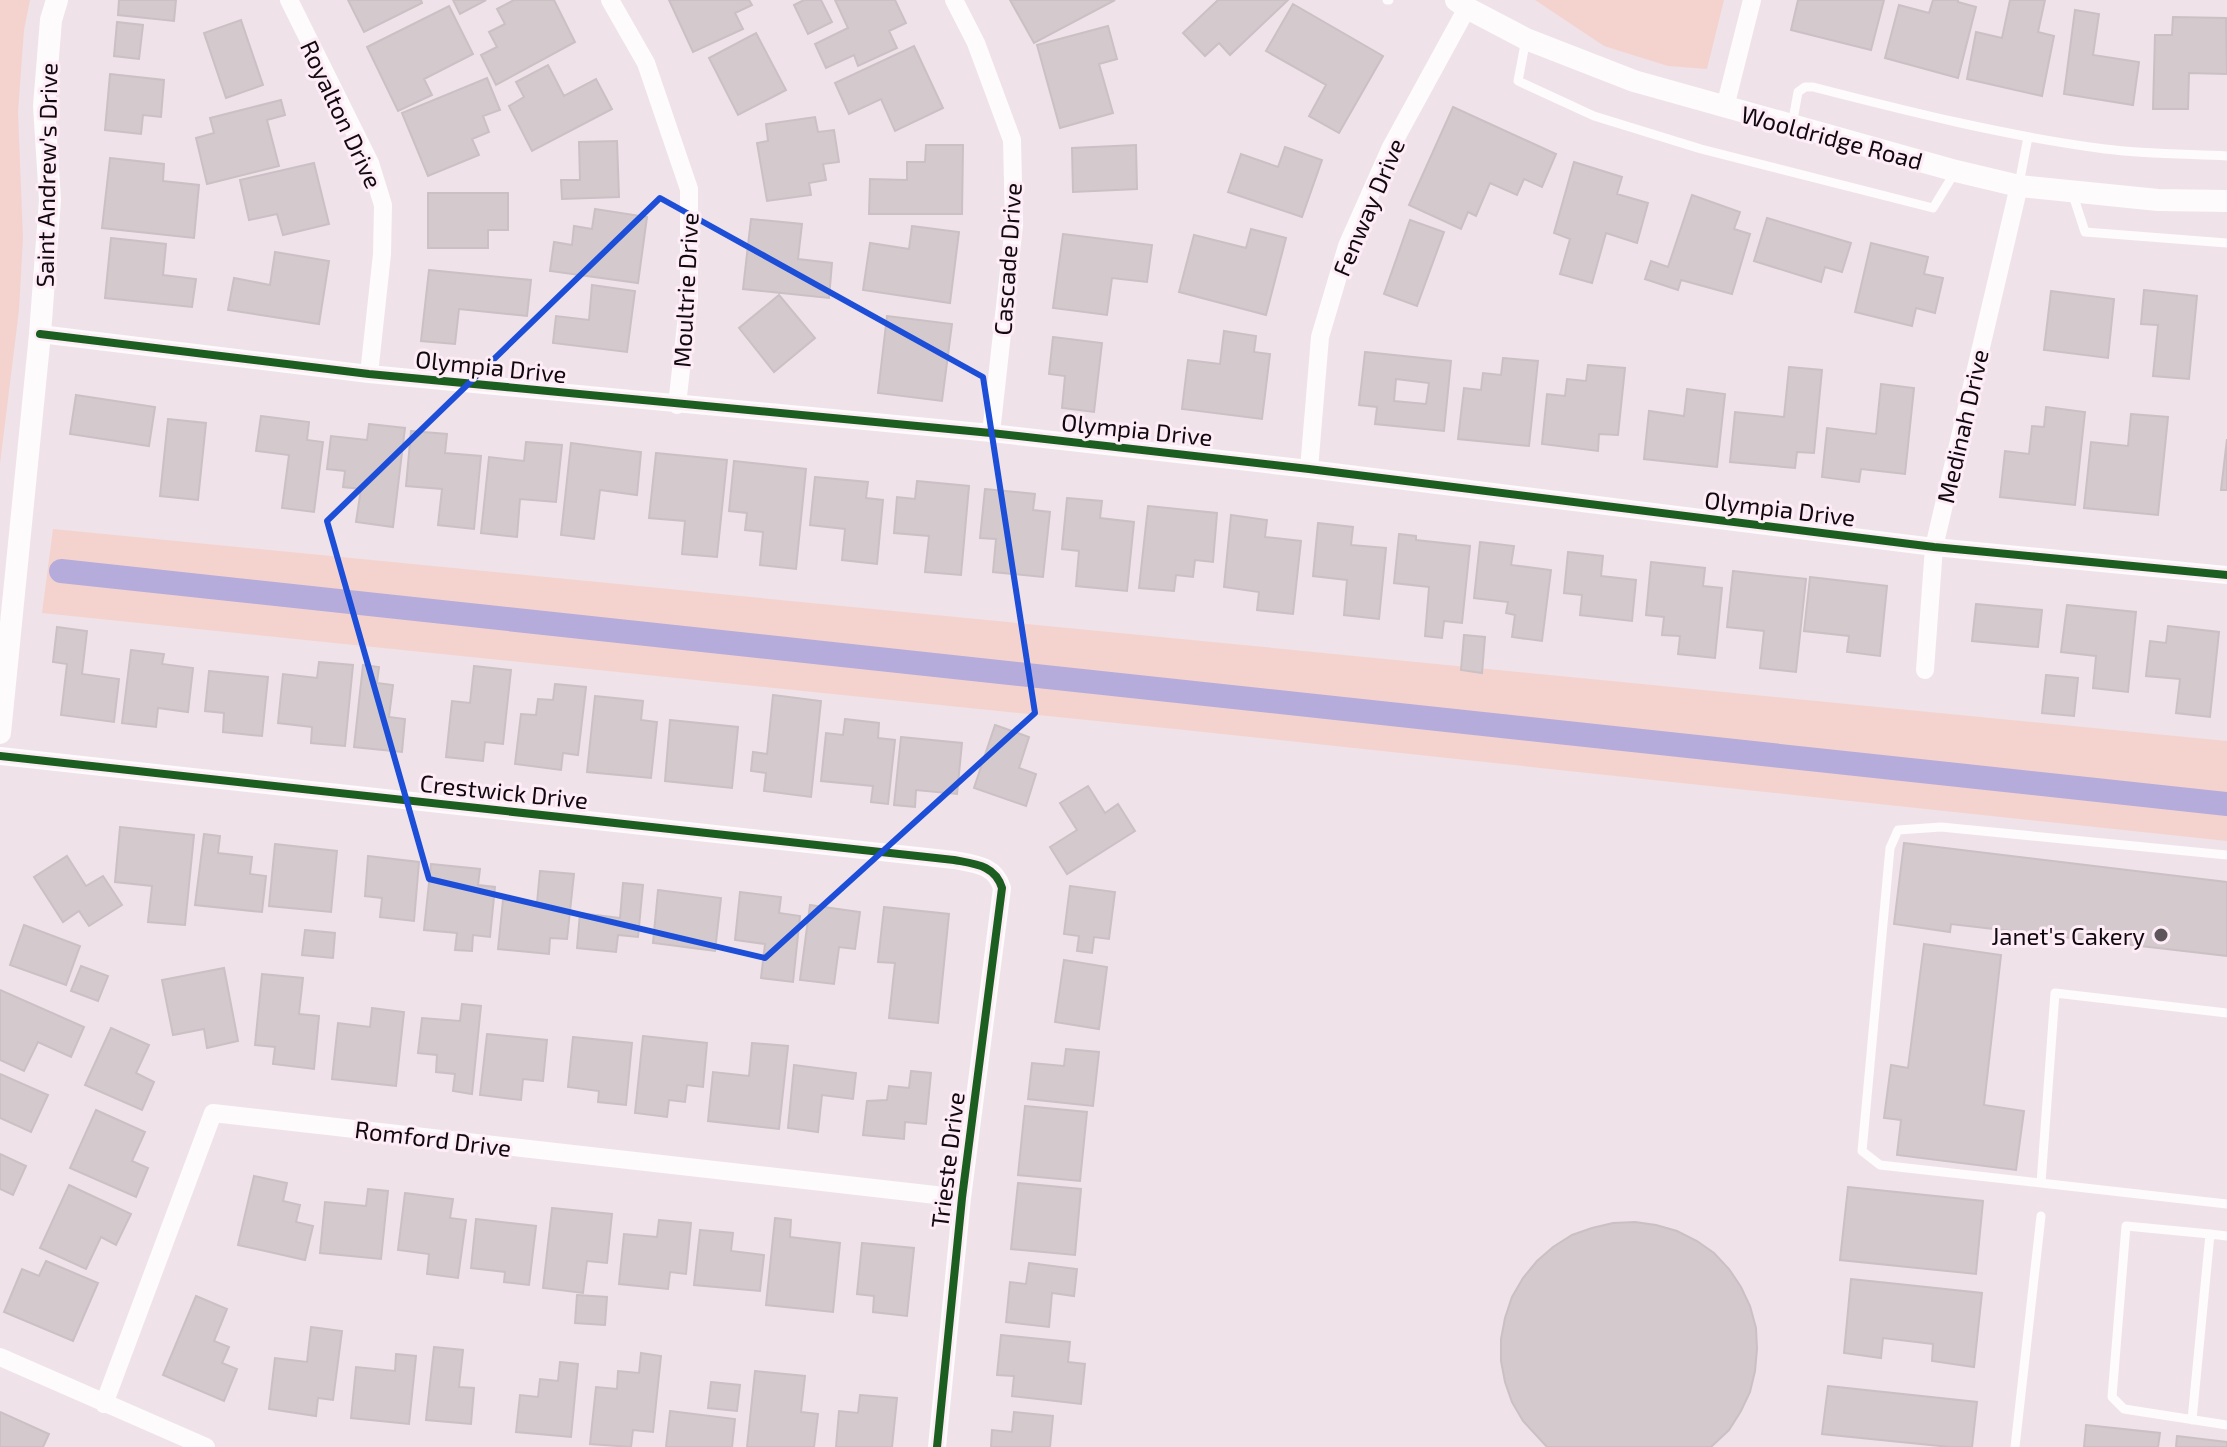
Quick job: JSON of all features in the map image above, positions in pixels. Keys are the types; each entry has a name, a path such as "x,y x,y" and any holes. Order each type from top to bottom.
{"street":[{"name":"Saint Andrew's Drive","path":"0,733 40,334 50,200 44,106 51,20 57,0"},
{"name":"Royalton Drive","path":"289,0 370,163 383,205 382,254 369,374"},
{"name":"Moultrie Drive","path":"610,0 646,63 689,189 689,298 677,405"},
{"name":"Cascade Drive","path":"954,0 976,43 1012,140 1014,225 991,433"},
{"path":"1725,107 1752,0"},
{"name":"Wooldridge Road","path":"1461,4 1526,39 1634,81 1956,171 2019,186 2072,192 2158,200 2227,201"},
{"name":"Fenway Drive","path":"1309,469 1320,337 1347,246 1461,4"},
{"name":"Medinah Drive","path":"1925,670 1934,547 2019,186"},
{"name":"Olympia Drive","path":"40,334 369,374 991,433 1309,469 1934,547 2227,575"},
{"name":"Crestwick Drive","path":"0,756 954,860 986,867 999,878"},
{"name":"Trieste Drive","path":"937,1447 962,1198 1002,888 999,878"},
{"name":"Romford Drive","path":"104,1404 213,1113 962,1198"},
{"path":"0,1357 206,1447"}],"lane":[{"path":"1526,39 1518,81 1594,116 1701,149 1933,208 1956,171"},
{"path":"1792,125 1798,92 1805,87 1956,124 2028,137 2107,149 2227,156"},
{"path":"2019,186 2028,137"},
{"path":"2072,192 2085,232 2227,243"},
{"path":"2227,855 1941,827 1898,830 1890,848 1862,1151 1880,1165 2227,1204"},
{"path":"2041,1183 2055,993 2227,1013"},
{"path":"2015,1447 2041,1216"},
{"path":"2227,1236 2126,1226 2112,1397 2124,1409 2227,1425"},
{"path":"2192,1420 2210,1234"}],"highlighted area":[{"path":"660,198 983,377 1035,713 765,958 429,879 327,521"}],"shaded area":[{"path":"0,0 30,0 24,30 18,112 23,238 19,310 0,464"},
{"path":"1535,0 1724,0 1707,69 1668,66 1604,46"},
{"path":"53,529 2227,741 2227,841 42,613"}],"building":[{"path":"119,0 176,0 174,21 118,15"},
{"path":"348,0 421,0 422,3 364,32"},
{"path":"453,0 486,0 460,14"},
{"path":"514,0 554,0 575,42 496,85 481,55 497,47 489,32 505,24 497,9"},
{"path":"669,0 749,0 752,5 735,13 743,29 693,52"},
{"path":"804,0 821,0 832,22 808,34 794,5"},
{"path":"835,0 895,0 906,23 889,31 897,48 858,66 854,55 826,68 815,44 848,28"},
{"path":"1010,0 1115,0 1034,43"},
{"path":"1218,0 1288,0 1230,55 1219,43 1205,56 1183,33"},
{"path":"1798,0 1884,0 1871,50 1791,30"},
{"path":"1933,0 1958,0 1976,7 1958,78 1885,58 1899,5 1929,13"},
{"path":"2010,0 2045,0 2038,32 2054,36 2042,96 1967,79 1976,32 2002,38"},
{"path":"1293,4 1383,56 1339,133 1309,116 1326,85 1266,51"},
{"path":"449,6 473,54 424,79 432,95 398,111 367,47"},
{"path":"2075,10 2099,14 2093,55 2139,62 2133,105 2064,94"},
{"path":"2173,17 2226,18 2227,74 2189,73 2188,109 2153,109 2155,35 2172,35"},
{"path":"241,20 263,85 226,98 204,33"},
{"path":"117,22 143,25 139,59 114,56"},
{"path":"1108,26 1117,59 1099,64 1113,113 1060,128 1037,45"},
{"path":"756,33 786,90 738,115 709,58"},
{"path":"914,46 943,108 895,131 881,99 849,114 835,83"},
{"path":"548,65 564,96 596,79 612,109 532,151 509,106 524,97 516,82"},
{"path":"110,74 164,80 161,117 143,115 141,134 105,130"},
{"path":"487,78 500,110 483,116 489,132 472,139 479,155 428,176 402,113"},
{"path":"281,100 285,115 267,120 279,166 207,184 196,138 214,133 210,118"},
{"path":"1453,107 1556,154 1542,187 1524,179 1517,195 1490,183 1476,216 1468,212 1461,229 1409,205"},
{"path":"815,117 818,132 834,130 839,162 823,164 826,180 809,183 811,195 767,201 757,143 768,141 766,124"},
{"path":"617,141 619,197 562,199 561,180 580,180 579,142"},
{"path":"926,145 963,145 962,214 869,214 870,179 907,180 907,162 925,162"},
{"path":"1136,145 1137,189 1073,192 1072,148"},
{"path":"1285,147 1322,160 1302,217 1228,192 1241,154 1278,167"},
{"path":"110,158 164,164 163,181 199,185 194,238 102,228"},
{"path":"1574,162 1622,177 1617,194 1648,203 1637,243 1606,233 1592,283 1560,274 1570,239 1554,233"},
{"path":"314,163 329,224 283,235 277,214 249,220 240,180"},
{"path":"428,193 508,193 508,230 488,230 488,248 428,248"},
{"path":"1692,195 1740,212 1734,229 1750,234 1732,294 1681,280 1678,290 1645,279 1651,261 1668,267"},
{"path":"595,209 647,217 638,283 550,271 554,242 572,245 574,226 592,229"},
{"path":"1767,218 1851,243 1842,272 1825,267 1821,282 1754,261"},
{"path":"751,219 802,224 798,259 832,263 829,298 743,289"},
{"path":"1410,220 1444,232 1417,306 1384,294"},
{"path":"912,226 959,232 950,303 863,290 870,243 909,249"},
{"path":"1251,229 1286,238 1266,315 1179,292 1194,235 1246,248"},
{"path":"1063,234 1152,245 1147,282 1112,278 1107,315 1053,308"},
{"path":"111,238 166,244 163,275 196,279 192,307 105,298"},
{"path":"1871,243 1928,257 1924,274 1943,278 1935,313 1916,308 1912,326 1855,312"},
{"path":"275,252 329,261 319,324 228,310 234,278 270,285"},
{"path":"429,270 531,280 527,316 459,309 455,344 421,341"},
{"path":"592,285 635,291 627,352 553,343 556,316 589,320"},
{"path":"2144,290 2197,296 2189,379 2153,376 2158,325 2141,324"},
{"path":"2051,291 2114,299 2108,358 2044,350"},
{"path":"779,295 815,338 774,372 739,328"},
{"path":"887,316 952,324 942,401 878,393"},
{"path":"1224,331 1256,336 1254,352 1270,354 1262,419 1182,409 1188,360 1220,364"},
{"path":"1053,337 1102,343 1094,412 1062,408 1065,376 1049,374"},
{"path":"1365,352 1451,361 1444,431 1375,424 1377,407 1359,405","holes":["1396,379 1429,383 1426,404 1394,401"]},
{"path":"1503,358 1538,361 1529,446 1458,439 1464,388 1481,390 1483,373 1501,375"},
{"path":"1588,365 1625,368 1618,435 1599,434 1598,451 1542,444 1547,394 1565,396 1567,379 1586,381"},
{"path":"1789,367 1822,370 1814,453 1797,452 1795,468 1730,462 1735,412 1784,417"},
{"path":"1881,384 1914,388 1905,474 1861,469 1859,482 1822,477 1827,428 1876,434"},
{"path":"1687,389 1725,394 1717,467 1644,459 1649,411 1684,416"},
{"path":"76,395 155,407 149,446 70,434"},
{"path":"2046,407 2085,412 2075,505 2000,497 2005,451 2029,454 2032,426 2044,427"},
{"path":"2131,414 2168,417 2158,515 2084,508 2091,442 2128,446"},
{"path":"261,416 309,422 307,440 323,442 314,512 282,508 289,455 256,451"},
{"path":"168,419 206,423 198,500 160,496"},
{"path":"369,424 405,428 393,527 356,522 361,489 343,487 345,471 327,469 331,436 367,440"},
{"path":"411,431 447,434 445,453 481,456 474,529 438,525 442,489 406,486"},
{"path":"2227,439 2227,490 2221,490"},
{"path":"526,442 562,445 556,502 520,499 517,537 481,533 489,457 524,461"},
{"path":"571,443 641,452 637,495 600,490 594,539 561,535"},
{"path":"656,453 727,460 717,557 682,554 685,521 649,518"},
{"path":"734,461 806,469 796,569 760,565 763,532 745,530 747,513 729,511"},
{"path":"815,477 868,482 866,498 883,500 877,564 842,560 845,529 810,525"},
{"path":"917,481 969,486 961,575 925,572 929,536 894,533 897,497 915,499"},
{"path":"985,489 1035,494 1033,510 1050,512 1043,577 993,572 996,539 980,538"},
{"path":"1067,498 1102,501 1100,518 1134,522 1127,591 1076,586 1079,551 1062,549"},
{"path":"1148,506 1217,513 1213,562 1195,560 1193,577 1176,575 1174,591 1139,588"},
{"path":"1231,515 1267,520 1265,537 1301,541 1293,614 1257,610 1259,592 1224,587"},
{"path":"1318,523 1353,527 1351,545 1386,548 1379,619 1344,615 1347,580 1313,576"},
{"path":"1399,534 1416,536 1416,540 1470,546 1462,623 1444,621 1442,638 1425,636 1429,587 1394,583"},
{"path":"1480,542 1514,546 1511,565 1551,570 1542,641 1512,637 1515,615 1506,613 1508,602 1474,598"},
{"path":"1568,552 1603,556 1601,576 1636,580 1632,621 1580,615 1582,595 1564,593"},
{"path":"1651,562 1705,568 1703,586 1722,588 1715,658 1678,654 1680,636 1662,635 1664,617 1646,615"},
{"path":"1733,571 1806,579 1796,672 1760,668 1764,631 1727,627"},
{"path":"1810,577 1887,586 1880,656 1847,652 1849,636 1804,631"},
{"path":"1976,604 2042,610 2038,647 1972,641"},
{"path":"2067,605 2136,612 2128,692 2093,688 2096,656 2061,652"},
{"path":"2168,626 2219,632 2210,717 2176,713 2180,679 2146,676 2150,641 2166,643"},
{"path":"57,627 87,631 82,674 119,679 114,722 61,715 67,664 53,662"},
{"path":"1464,635 1485,637 1482,673 1461,670"},
{"path":"131,650 164,654 162,664 193,668 188,712 158,708 156,727 122,723"},
{"path":"319,662 353,665 345,746 311,743 312,727 278,723 283,674 317,678"},
{"path":"363,665 379,667 377,683 393,685 389,717 405,719 402,752 354,747"},
{"path":"474,666 511,670 503,744 485,742 483,761 446,757 452,701 470,703"},
{"path":"209,671 268,677 262,736 223,732 224,713 205,711"},
{"path":"2046,675 2078,678 2074,716 2042,713"},
{"path":"555,684 586,687 578,755 563,753 561,770 515,764 521,714 536,715 538,699 553,700"},
{"path":"773,695 821,701 811,797 764,791 766,773 751,771 753,752 767,754"},
{"path":"595,696 643,701 641,720 657,722 651,778 587,772"},
{"path":"845,719 879,723 878,738 895,740 888,804 871,802 873,786 821,781 826,733 843,735"},
{"path":"670,720 738,727 732,788 665,781"},
{"path":"995,725 1029,737 1019,768 1036,774 1026,806 974,788"},
{"path":"901,737 962,743 957,794 916,790 915,807 894,805"},
{"path":"1088,786 1105,813 1118,804 1135,831 1067,874 1050,847 1077,830 1060,803"},
{"path":"120,827 194,835 185,925 148,922 152,886 115,882"},
{"path":"204,834 220,836 218,853 252,857 250,874 266,876 262,912 195,905"},
{"path":"1904,843 2227,882 2227,956 1951,924 1950,932 1894,924"},
{"path":"275,844 337,851 331,912 269,906"},
{"path":"67,856 86,886 103,876 122,905 89,926 79,911 63,922 34,877"},
{"path":"368,856 419,862 414,921 380,917 382,898 365,896"},
{"path":"431,864 480,869 478,885 495,887 490,937 473,935 472,951 455,950 457,933 424,930"},
{"path":"540,871 574,874 567,939 550,938 549,954 498,949 503,900 537,903"},
{"path":"623,883 643,885 638,937 618,935 616,952 577,948 580,913 620,918"},
{"path":"1070,886 1115,892 1109,939 1094,937 1092,953 1077,951 1079,936 1064,934"},
{"path":"658,890 721,898 715,951 653,943"},
{"path":"740,892 781,897 779,913 800,916 793,982 761,978 765,944 735,940"},
{"path":"810,905 860,912 855,949 839,947 834,984 800,980"},
{"path":"884,907 949,914 938,1023 889,1018 895,963 878,962"},
{"path":"24,925 80,946 66,985 10,965"},
{"path":"305,930 335,933 333,958 302,955"},
{"path":"1924,944 2001,955 1984,1105 2024,1111 2016,1170 1897,1155 1901,1120 1884,1118 1891,1065 1908,1068"},
{"path":"1064,960 1107,967 1099,1029 1055,1022"},
{"path":"81,966 108,976 98,1001 71,991"},
{"path":"224,968 238,1041 207,1048 204,1029 173,1035 162,980"},
{"path":"262,974 303,978 299,1014 319,1016 314,1069 273,1064 275,1047 255,1045"},
{"path":"0,990 84,1027 71,1057 38,1042 24,1071 0,1060"},
{"path":"462,1004 481,1006 472,1094 453,1091 455,1074 436,1072 437,1055 418,1053 422,1018 460,1021"},
{"path":"372,1008 404,1012 396,1086 332,1079 338,1023 370,1027"},
{"path":"111,1028 149,1045 136,1073 154,1082 142,1110 85,1085"},
{"path":"487,1034 547,1040 543,1081 523,1079 521,1100 480,1095"},
{"path":"643,1036 707,1043 703,1087 687,1085 685,1102 669,1100 667,1117 635,1113"},
{"path":"573,1037 632,1043 626,1105 598,1102 599,1091 568,1087"},
{"path":"752,1043 788,1046 779,1129 708,1121 713,1072 749,1076"},
{"path":"1066,1049 1099,1052 1093,1106 1028,1099 1032,1063 1064,1066"},
{"path":"794,1065 856,1073 853,1099 822,1095 818,1132 788,1128"},
{"path":"911,1071 931,1073 926,1124 905,1122 904,1139 863,1135 867,1101 887,1100 889,1086 909,1088"},
{"path":"0,1074 48,1095 31,1132 0,1118"},
{"path":"1025,1106 1087,1112 1080,1181 1018,1175"},
{"path":"96,1110 145,1132 132,1161 148,1168 136,1197 70,1168"},
{"path":"0,1154 26,1166 13,1195 0,1189"},
{"path":"254,1176 287,1183 283,1201 300,1205 296,1222 313,1226 305,1260 238,1245"},
{"path":"1018,1183 1081,1189 1075,1255 1011,1249"},
{"path":"69,1185 131,1214 116,1245 101,1237 86,1269 40,1248"},
{"path":"1848,1187 1983,1201 1976,1274 1840,1260"},
{"path":"368,1189 388,1191 381,1259 320,1253 325,1202 366,1206"},
{"path":"405,1193 453,1199 450,1218 466,1220 458,1278 427,1274 429,1254 398,1250"},
{"path":"552,1208 612,1214 607,1263 587,1261 583,1293 543,1288"},
{"path":"775,1218 791,1220 790,1237 840,1243 833,1312 766,1305"},
{"path":"476,1219 536,1226 529,1285 504,1282 505,1272 471,1268"},
{"path":"659,1220 691,1223 686,1274 670,1272 668,1289 619,1284 624,1234 657,1237"},
{"path":"1635,1222 1677,1231 1697,1241 1729,1269 1750,1306 1756,1328 1755,1371 1750,1392 1729,1430 1711,1447 1547,1447 1523,1421 1505,1382 1501,1339 1512,1297 1537,1261 1572,1235 1613,1223"},
{"path":"700,1230 733,1233 731,1251 764,1255 760,1291 694,1285"},
{"path":"862,1243 914,1248 907,1316 873,1312 874,1296 857,1294"},
{"path":"46,1261 98,1283 73,1341 4,1312 22,1269 39,1276"},
{"path":"1029,1263 1077,1269 1074,1296 1052,1293 1049,1327 1006,1322 1010,1282 1026,1284"},
{"path":"1851,1279 1982,1293 1974,1367 1932,1361 1933,1344 1883,1338 1881,1358 1844,1353"},
{"path":"577,1295 607,1297 605,1325 575,1323"},
{"path":"196,1296 227,1309 214,1341 229,1347 222,1363 237,1369 224,1401 163,1375"},
{"path":"311,1327 342,1331 333,1400 318,1398 316,1416 269,1409 275,1358 307,1362"},
{"path":"1001,1335 1070,1342 1068,1362 1085,1364 1081,1404 1012,1396 1014,1376 997,1375"},
{"path":"434,1347 463,1350 459,1387 474,1388 471,1424 426,1420"},
{"path":"641,1353 661,1356 653,1432 633,1430 631,1447 590,1444 596,1387 617,1389 618,1371 639,1373"},
{"path":"396,1354 416,1356 409,1424 351,1418 356,1367 395,1371"},
{"path":"560,1362 578,1364 571,1437 516,1432 520,1395 538,1397 540,1379 558,1381"},
{"path":"755,1371 805,1376 801,1412 818,1414 814,1447 747,1447"},
{"path":"711,1382 740,1385 737,1411 708,1408"},
{"path":"1828,1386 1977,1402 1972,1447 1822,1434"},
{"path":"860,1395 897,1398 892,1447 836,1447 839,1411 858,1413"},
{"path":"670,1411 735,1419 732,1447 666,1447"},
{"path":"0,1412 49,1434 43,1447 0,1447"},
{"path":"1014,1412 1053,1416 1050,1447 991,1447 992,1430 1012,1432"},
{"path":"2086,1425 2160,1433 2158,1447 2084,1447"},
{"path":"2177,1436 2227,1442 2227,1447 2176,1447"}],"waterway":[{"path":"61,571 2227,804"}],"cycle path":[{"path":"40,334 369,374 991,433 1309,469 1934,547 2227,575"},
{"path":"0,756 954,860 989,870 1002,888 962,1198 937,1447"}],"place":[{"name":"Janet's Cakery","path":"2161,935"}]}
